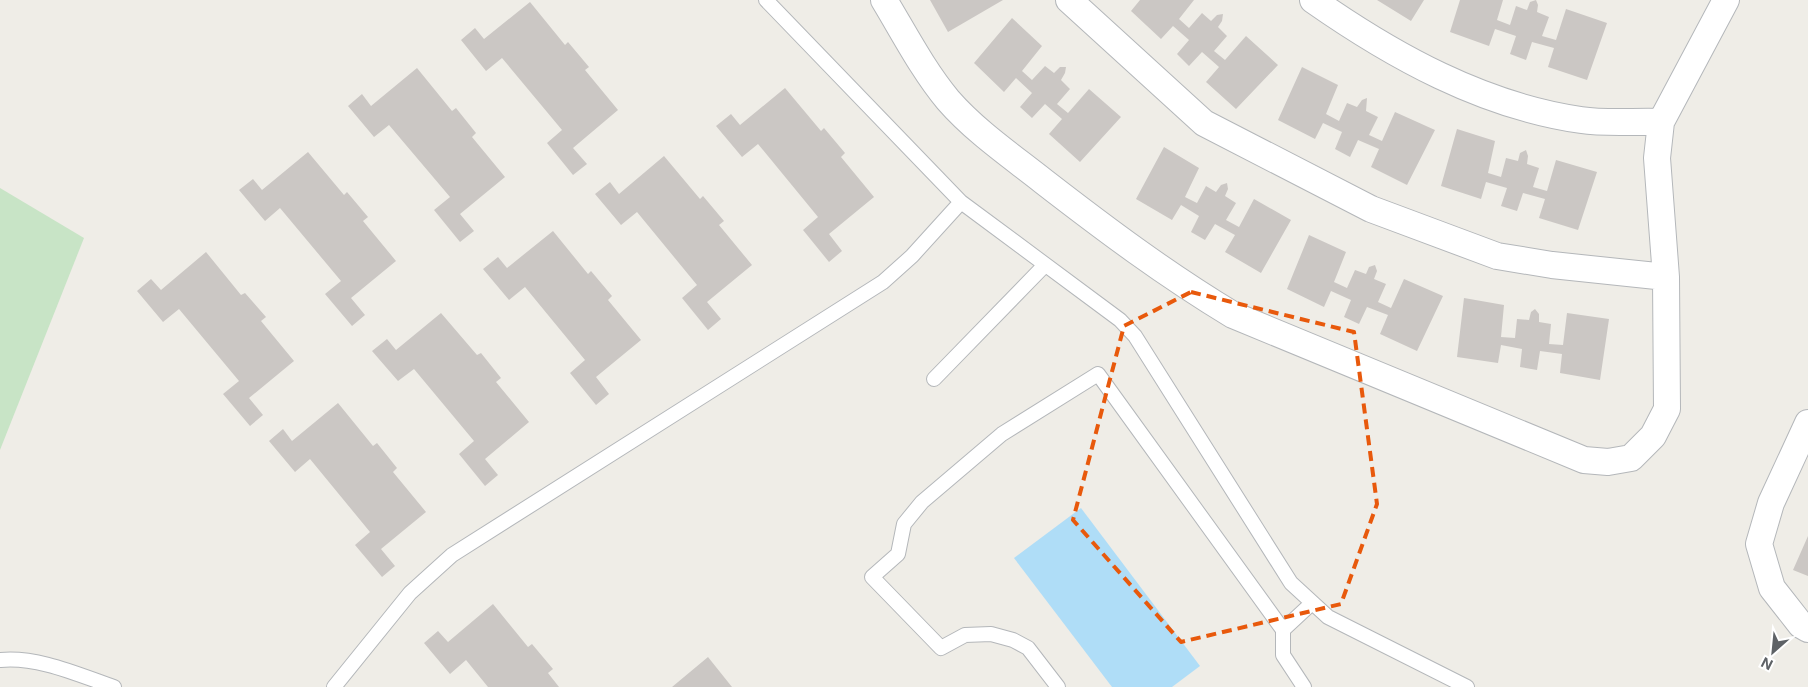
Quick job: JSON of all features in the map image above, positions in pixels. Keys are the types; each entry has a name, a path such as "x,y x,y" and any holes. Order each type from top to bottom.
{"street":[{"path":"884,0 915,52 947,99 977,130 1113,236 1194,291 1233,315 1584,460 1608,462 1631,458 1653,436 1667,409 1666,276 1657,158 1661,122 1726,0"},
{"path":"1069,0 1204,123 1370,209 1497,256 1552,266 1666,276"},
{"path":"1313,0 1447,80 1493,98 1582,120 1661,122"},
{"path":"1808,423 1771,503 1759,544 1772,588 1801,625 1808,629"}],"lane":[{"path":"766,0 962,202 1044,266 1120,320 1135,336 1291,583 1328,617 1467,687"},
{"path":"334,687 410,593 452,555 883,282 912,256 962,202"},
{"path":"934,378 1044,266"},
{"path":"1058,687 1028,648 1013,640 991,634 965,635 941,648 872,578 898,554 904,524 922,502 1002,434 1098,374 1283,630 1283,655 1304,687"},
{"path":"1283,630 1312,603"},
{"path":"0,660 9,659 51,666 114,687"}],"highlighted area":[{"path":"1191,292 1354,332 1377,504 1341,604 1181,642 1073,520 1124,326"}],"green space":[{"path":"0,188 84,238 0,450"}],"water":[{"path":"1081,508 1200,666 1172,687 1112,687 1014,558"}],"building":[{"path":"930,0 1003,0 948,32"},
{"path":"1140,0 1194,0 1179,19 1189,28 1202,13 1211,21 1217,15 1223,14 1222,21 1218,27 1227,36 1214,51 1225,60 1246,36 1278,65 1236,109 1206,82 1219,67 1202,52 1189,66 1177,54 1189,40 1173,26 1161,39 1131,11"},
{"path":"1377,0 1424,0 1411,21"},
{"path":"1460,0 1503,0 1497,20 1510,25 1516,6 1527,10 1530,2 1536,0 1538,5 1537,12 1549,17 1542,36 1556,40 1566,9 1607,23 1587,80 1548,67 1554,48 1532,42 1526,60 1510,54 1516,36 1495,29 1489,46 1450,32"},
{"path":"530,2 565,45 568,42 589,67 585,70 618,110 573,148 587,164 573,175 547,143 562,130 502,58 486,71 461,40 475,28 484,39"},
{"path":"1012,18 1042,46 1022,71 1032,80 1045,66 1054,73 1060,67 1066,67 1061,80 1070,89 1057,104 1068,113 1089,89 1121,117 1080,162 1049,134 1062,119 1045,104 1032,118 1020,107 1032,93 1016,78 1004,92 974,63"},
{"path":"1302,67 1338,85 1326,114 1339,121 1347,103 1357,107 1362,100 1367,98 1366,111 1378,117 1369,135 1382,141 1395,112 1435,130 1407,185 1371,167 1379,149 1358,140 1350,157 1335,149 1342,132 1323,123 1315,139 1278,120"},
{"path":"417,68 452,111 456,108 476,133 472,137 505,177 460,214 474,231 460,242 434,210 450,197 389,125 374,137 348,106 362,94 371,106"},
{"path":"785,88 821,131 824,128 845,153 841,157 874,197 829,234 842,251 829,262 803,230 818,217 758,144 742,157 716,126 731,114 740,125"},
{"path":"1457,129 1495,141 1488,173 1501,177 1506,158 1518,161 1520,153 1526,150 1528,156 1527,164 1539,168 1533,187 1547,191 1556,160 1597,172 1578,230 1539,218 1545,199 1523,193 1517,211 1501,206 1507,188 1486,182 1481,199 1441,186"},
{"path":"1164,147 1199,168 1185,197 1197,203 1206,186 1216,192 1221,185 1227,183 1228,189 1225,196 1236,203 1226,220 1239,227 1254,199 1291,220 1261,273 1225,252 1235,235 1215,224 1205,240 1191,232 1199,216 1181,205 1172,220 1136,199"},
{"path":"308,152 344,195 347,192 368,217 363,221 396,261 351,298 365,315 352,326 325,294 341,281 280,208 265,221 239,190 253,179 262,190"},
{"path":"664,156 700,199 703,196 724,221 719,225 752,265 707,302 721,319 708,330 682,298 697,285 637,212 621,225 595,194 610,182 619,194"},
{"path":"553,231 588,274 591,271 612,296 608,300 641,340 596,377 609,394 596,405 570,373 585,360 525,287 509,300 483,269 498,257 507,268"},
{"path":"1309,235 1346,252 1334,282 1347,288 1355,270 1366,274 1369,267 1375,265 1377,271 1374,279 1386,284 1378,302 1391,308 1404,279 1443,296 1417,351 1380,334 1388,315 1367,307 1359,324 1344,317 1351,300 1331,291 1324,307 1287,289"},
{"path":"206,252 241,295 245,293 266,317 261,321 294,361 249,398 263,415 250,426 223,394 239,381 179,309 163,322 137,291 151,279 161,290"},
{"path":"1464,298 1504,305 1501,337 1515,338 1517,319 1529,320 1531,312 1535,309 1539,314 1539,322 1551,324 1549,344 1563,345 1567,313 1609,319 1600,380 1560,373 1562,354 1540,351 1537,370 1520,367 1522,349 1501,345 1498,363 1457,357"},
{"path":"441,313 477,355 481,353 501,378 496,382 529,422 485,459 498,475 485,486 459,454 474,441 414,369 398,381 372,351 387,339 396,350"},
{"path":"338,403 373,446 377,443 397,468 393,472 426,512 381,549 395,566 382,577 355,545 370,532 310,459 295,472 269,441 283,429 292,441"},
{"path":"1808,536 1808,576 1793,570"},
{"path":"493,604 528,647 532,644 553,669 548,673 559,687 488,687 466,660 450,674 424,643 438,631 448,642"},
{"path":"708,657 732,687 672,687"}]}
